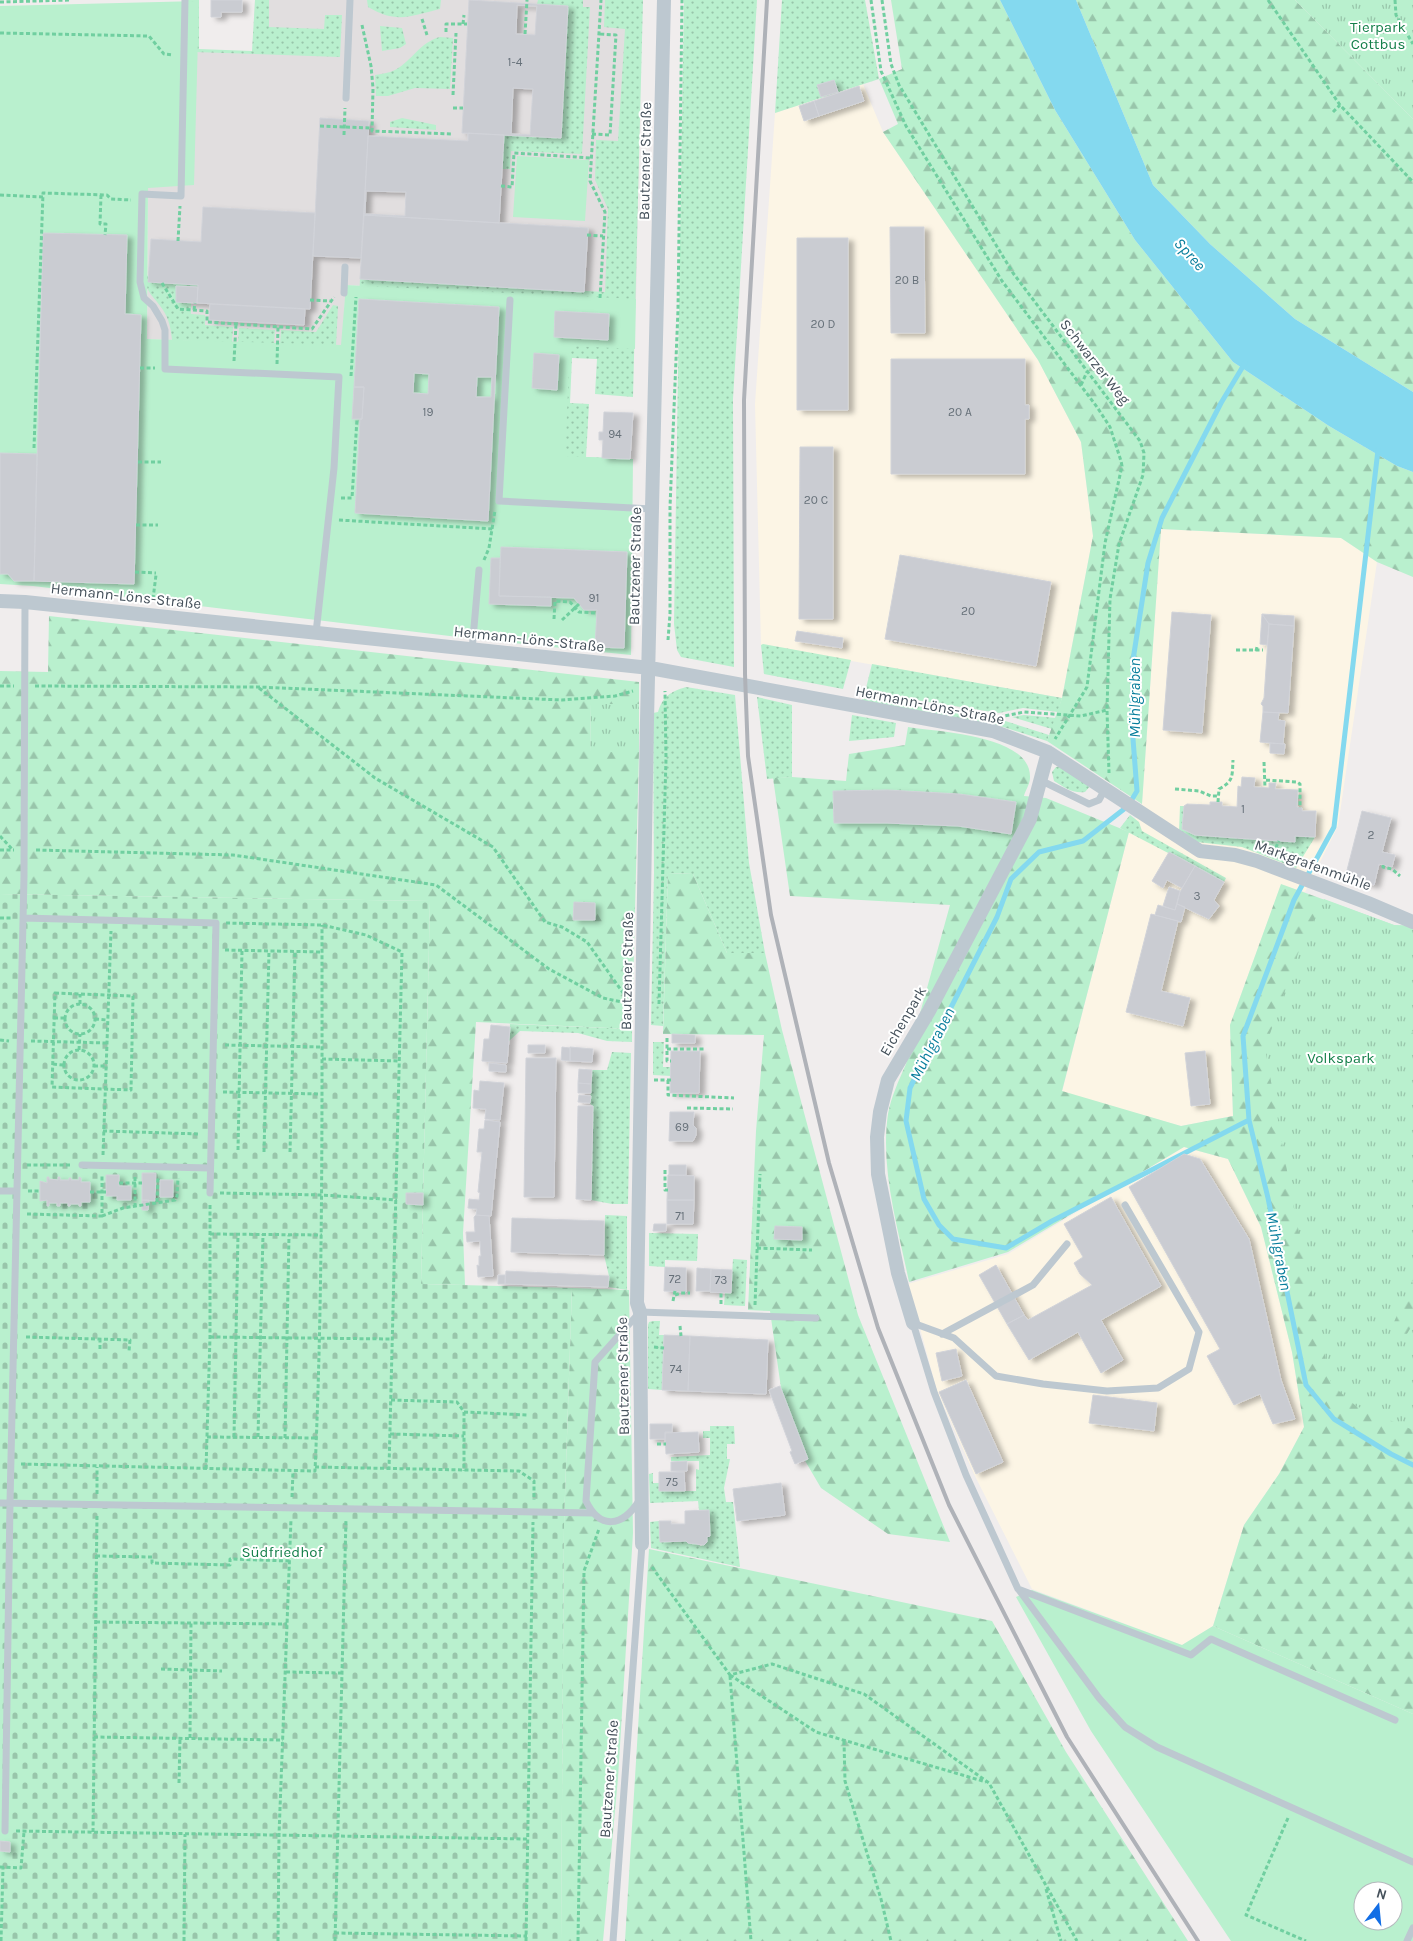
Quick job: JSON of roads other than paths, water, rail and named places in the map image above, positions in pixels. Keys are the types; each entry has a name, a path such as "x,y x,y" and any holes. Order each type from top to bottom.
{"street":[{"name":"Bautzener Straße","path":"642,1548 640,1312 637,1303 648,691 664,0"},
{"name":"Hermann-Löns-Straße","path":"0,601 25,602 650,668 993,731 1048,752"},
{"name":"Eichenpark","path":"913,1323 898,1273 878,1174 876,1137 880,1112 888,1080 929,1011 1030,819 1048,752"},
{"name":"Markgrafenmühle","path":"1048,752 1200,851 1248,858 1368,902 1413,922"}],"lane":[{"path":"185,0 181,196 142,194 140,282 144,298 153,306 165,330 165,369 338,377 334,468 316,633"},
{"path":"346,98 350,0"},
{"path":"344,293 345,267"},
{"path":"510,300 499,501 652,508"},
{"path":"472,650 479,570"},
{"path":"5,1831 23,918 25,602"},
{"path":"1040,780 1089,804 1099,800 1106,789"},
{"path":"23,918 216,923 210,1193"},
{"path":"82,1165 210,1168"},
{"path":"0,1191 17,1191"},
{"path":"913,1323 954,1338 996,1376 1043,1384 1107,1391 1158,1388 1189,1369 1199,1332 1125,1205"},
{"path":"942,1334 1033,1285 1067,1244"},
{"path":"641,1497 632,1512 618,1522 602,1521 592,1513 586,1501 595,1362 640,1312 816,1318"},
{"path":"913,1323 934,1392 966,1475 1018,1589 1099,1698 1125,1727 1157,1747 1413,1862"},
{"path":"0,1503 592,1513"},
{"name":"Bautzener Straße","path":"613,1941 642,1548"},
{"path":"1018,1589 1191,1655 1211,1639 1395,1720"},
{"path":"1407,1941 1413,1928"}],"water":[{"name":"Spree","path":"1000,0 1076,0 1153,185 1210,244 1295,319 1413,392 1413,472 1397,466 1329,426 1233,362 1135,240 1055,110"}],"waterway":[{"name":"Mühlgraben","path":"1245,363 1221,403 1162,518 1148,563 1133,660 1132,726 1137,791 1128,806 1083,841 1039,852 1011,879 997,917 910,1088 906,1121 924,1199 939,1225 953,1239 1006,1248 1052,1221 1249,1120"},
{"path":"1378,450 1334,827 1294,900 1243,1036 1249,1120 1268,1198 1306,1385 1334,1419 1391,1454 1413,1465"}],"railway":[{"path":"767,0 744,400 745,674 748,756 771,915 829,1163 878,1328 949,1505 1067,1737 1198,1941"}],"park label":[{"name":"Tierpark Cottbus","path":"1378,36"},
{"name":"Volkspark","path":"1341,1058"},
{"name":"Südfriedhof","path":"282,1552"}]}
